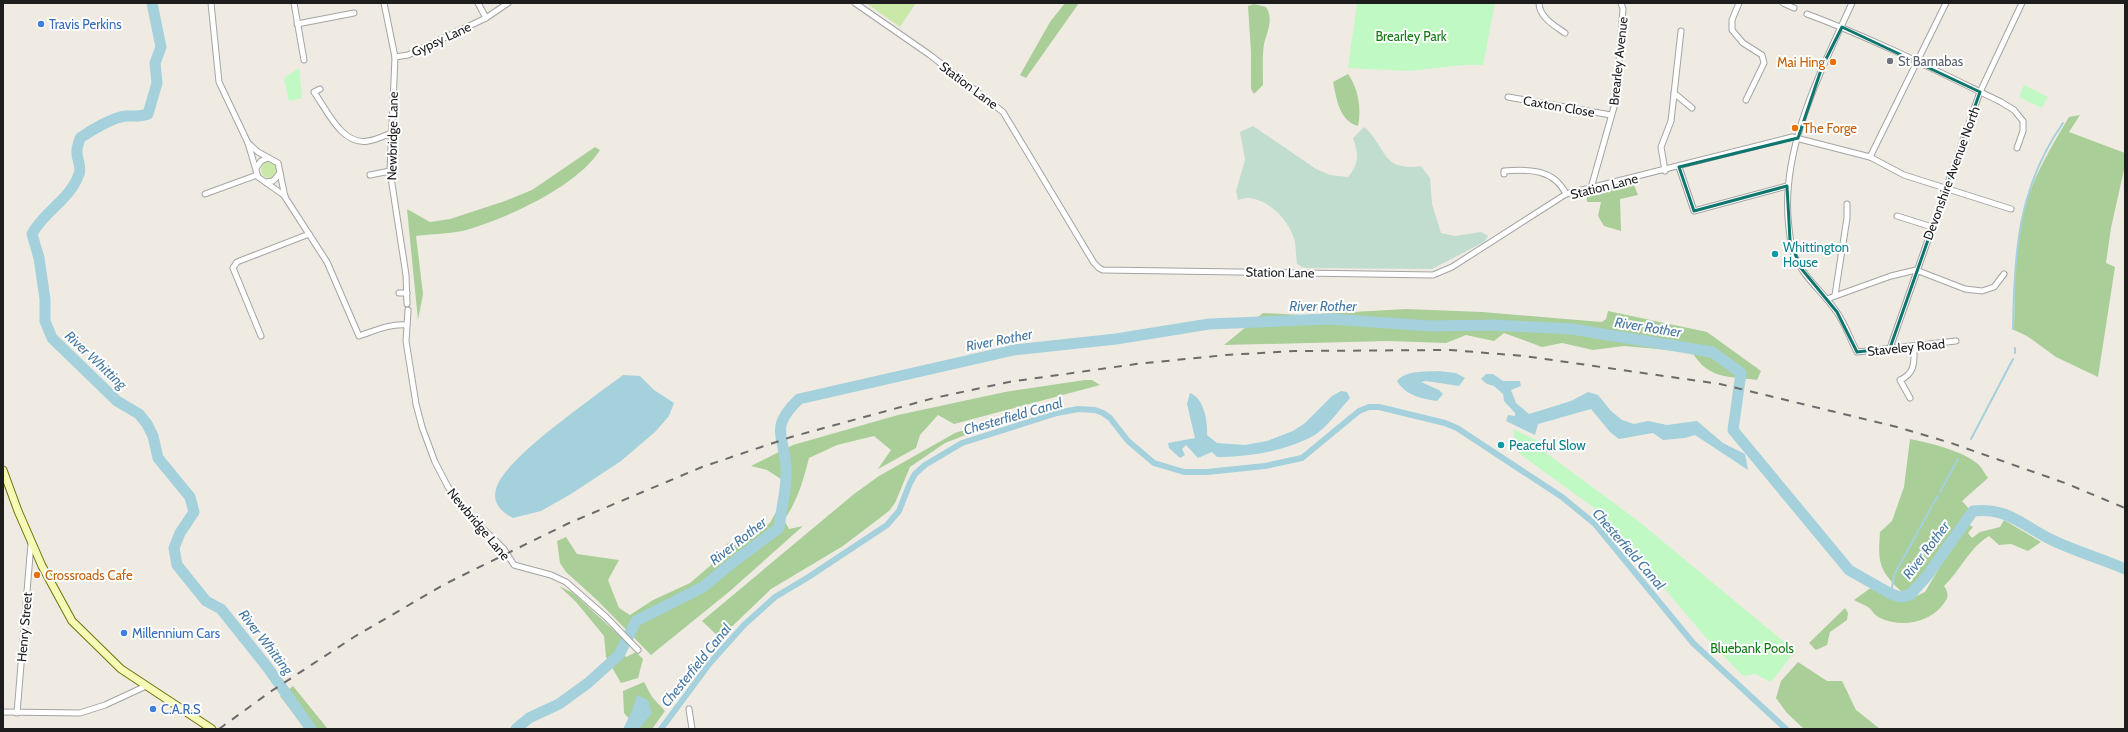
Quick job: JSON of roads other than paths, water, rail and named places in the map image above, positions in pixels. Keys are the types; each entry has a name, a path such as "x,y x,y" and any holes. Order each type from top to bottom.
{"main road":[{"path":"3,470 18,511 42,566 72,620 122,669 212,729"}],"street":[{"path":"211,3 219,82 248,143 257,175 260,180 266,182 285,196"},
{"path":"294,3 304,60"},
{"name":"Newbridge Lane","path":"384,3 395,57 390,171 407,293 407,304"},
{"name":"Gypsy Lane","path":"478,3 486,18"},
{"name":"Gypsy Lane","path":"395,57 408,55 486,18 508,3"},
{"name":"Station Lane","path":"855,3 930,55 1003,112 1094,262 1103,270 1433,275 1452,267 1566,194 1665,171 1792,137 1798,138"},
{"path":"1538,3 1548,21 1565,32"},
{"name":"Brearley Avenue","path":"1591,188 1616,100 1623,9 1621,3"},
{"path":"1739,3 1732,20 1732,30 1744,43 1762,55 1764,63 1746,100"},
{"path":"1782,3 1794,8"},
{"path":"1852,3 1822,67 1798,138 1787,186 1787,212 1793,253 1800,267 1827,300 1835,295 1891,276 1916,270 1965,289 1982,291 1994,287 2004,274"},
{"path":"1870,157 1946,3"},
{"name":"Devonshire Avenue North","path":"1890,348 1916,270 1980,92 2022,3"},
{"path":"297,24 354,13"},
{"path":"1807,14 1842,27 1918,61 2014,110 2023,121 2023,131 2018,148"},
{"path":"1665,171 1662,147 1671,122 1681,31"},
{"path":"320,89 314,92 341,131 348,138 356,141 368,141 391,133"},
{"path":"1674,93 1692,108"},
{"name":"Caxton Close","path":"1508,97 1611,115"},
{"path":"1798,138 1870,157 1904,175 2011,209"},
{"path":"248,143 268,158 278,163 285,196 327,262 359,336 400,324 407,325"},
{"path":"256,168 261,161 268,158"},
{"path":"1679,167 1694,211 1787,186"},
{"path":"1504,174 1504,170 1523,170 1543,174 1555,178 1561,184 1566,194"},
{"path":"370,176 390,171"},
{"path":"266,182 276,179 280,173"},
{"path":"205,194 257,175"},
{"path":"1835,295 1847,218 1847,204"},
{"path":"1897,216 1932,227"},
{"path":"261,336 233,268 237,262 308,234"},
{"path":"399,293 407,293"},
{"name":"Staveley Road","path":"1827,300 1837,312 1857,352 1956,341"},
{"name":"Newbridge Lane","path":"408,310 406,341 416,404 422,427 448,487 468,514 504,549 514,565 551,575 566,582 606,617 638,650"},
{"path":"1910,398 1900,380 1908,377 1912,371 1915,360 1914,346"},
{"name":"Henry Street","path":"17,713 32,542"},
{"path":"3,712 80,713 105,705 146,686"},
{"path":"689,709 692,729"}],"water":[{"path":"1438,371 1456,373 1465,378 1459,386 1426,381 1421,382 1439,390 1443,394 1437,401 1414,396 1400,386 1397,381 1401,377 1410,373"},
{"path":"1486,374 1493,374 1503,381 1520,381 1521,386 1511,390 1516,403 1529,414 1571,401 1588,392 1598,395 1611,411 1622,420 1634,424 1648,421 1667,425 1697,421 1723,443 1745,454 1748,470 1695,435 1685,438 1663,440 1653,433 1619,439 1610,432 1591,409 1538,424 1535,435 1506,421 1508,415 1515,416 1515,413 1504,401 1503,394 1494,386 1487,384 1481,379"},
{"path":"623,375 640,376 654,390 674,403 669,416 655,432 621,461 571,494 541,511 513,518 504,512 496,501 495,492 505,473 534,443"},
{"path":"1341,391 1347,392 1350,398 1328,424 1313,436 1291,446 1241,456 1217,457 1212,452 1198,458 1186,445 1182,449 1185,455 1180,458 1169,448 1168,443 1195,438 1187,404 1190,393 1199,400 1202,405 1206,417 1207,435 1217,443 1245,445 1267,441 1293,431 1305,423 1332,396"},
{"path":"637,695 648,700 652,713 639,729 623,729 632,711"}],"waterway":[{"name":"River Whitting","path":"152,3 161,47 155,63 157,83 148,114 140,116 126,116 115,119 80,138 77,147 80,172 75,183 70,191 43,219 32,234 39,258 45,299 45,321 52,338 117,401 139,414 147,424 153,436 158,458 190,497 194,512 180,533 174,548 177,565 206,601 221,609 268,668 311,729"},
{"path":"2013,329 2017,247 2028,196 2036,172 2048,147 2063,123"},
{"name":"River Rother","path":"516,729 529,718 559,704 588,683 619,655 636,621 703,587 779,528 786,473 785,455 780,431 781,424 784,417 799,399 1014,350 1116,339 1209,324 1330,319 1431,326 1494,325 1572,329 1712,352 1741,373 1733,430 1849,570 1891,594 1900,597 1910,595 1927,576 1973,511 1985,510 2005,514 2059,543 2125,569"},
{"path":"2015,348 2015,353"},
{"path":"1971,439 2013,359"},
{"name":"Chesterfield Canal","path":"661,729 710,663 744,625 775,597 807,578 887,525 899,511 915,474 925,465 962,443 1057,413 1078,409 1095,410 1110,418 1128,441 1154,463 1184,472 1207,472 1265,466 1302,458 1359,411 1369,407 1379,407 1445,423 1457,428 1562,497 1595,524 1693,643 1786,729"},
{"path":"1940,492 1958,459"},
{"path":"1933,504 1938,496"},
{"path":"1891,594 1894,575 1932,506"}],"railway":[{"path":"219,729 270,692 354,637 445,584 569,523 702,467 791,437 934,398 1009,382 1136,364 1226,355 1295,351 1450,350 1524,356 1720,384 1897,427 1951,443 2065,483 2125,508"}],"place":[{"name":"Travis Perkins","path":"41,24"},
{"name":"St Barnabas","path":"1890,61"},
{"name":"Mai Hing","path":"1833,62"},
{"name":"The Forge","path":"1795,128"},
{"name":"Whittington House","path":"1775,254"},
{"name":"Peaceful Slow","path":"1501,445"},
{"name":"Crossroads Cafe","path":"37,575"},
{"name":"Millennium Cars","path":"124,633"},
{"name":"C.A.R.S","path":"153,709"}],"park label":[{"name":"Brearley Park","path":"1411,36"},
{"name":"Bluebank Pools","path":"1752,648"}]}
